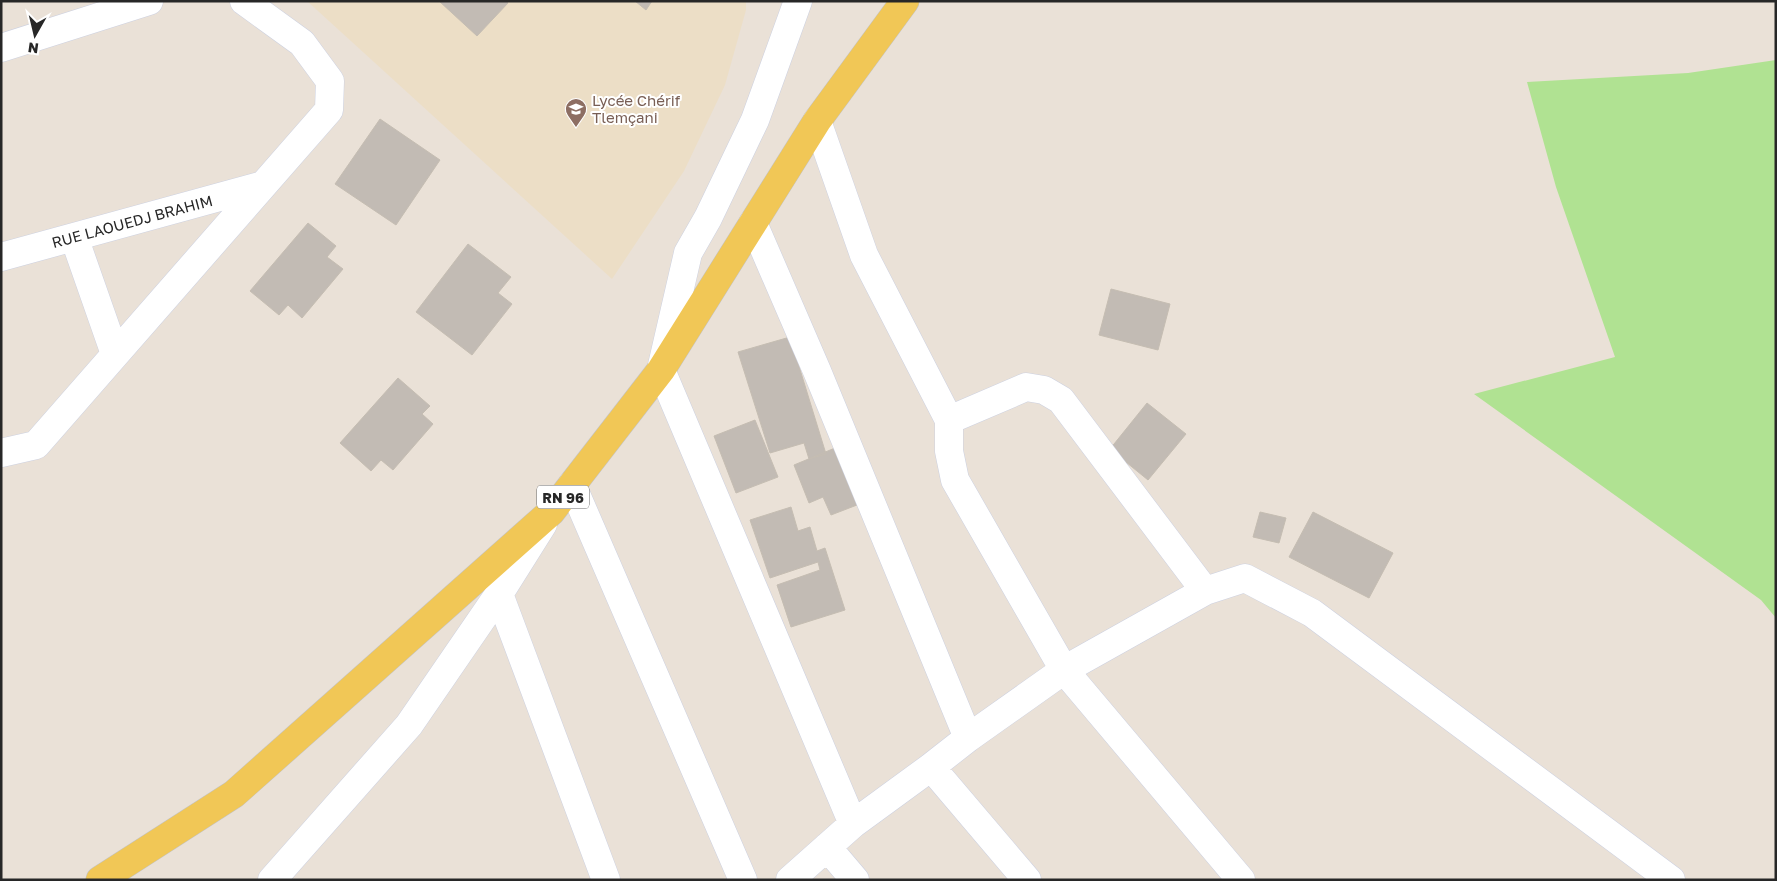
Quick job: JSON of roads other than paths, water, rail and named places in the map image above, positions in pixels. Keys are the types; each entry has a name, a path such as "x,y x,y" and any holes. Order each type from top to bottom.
{"main road":[{"name":"RN 96","path":"100,880 234,794 551,512 661,370 817,121 905,1"}],"street":[{"path":"1,48 149,1"},
{"path":"1,453 36,445 328,110 330,81 302,43 244,1"},
{"path":"798,1 755,120 708,218 688,253 661,370 853,824"},
{"path":"817,121 864,255 949,420 949,452 954,480 1064,670 1241,880"},
{"name":"RUE LAOUEDJ BRAHIM","path":"1,257 263,185"},
{"path":"753,223 817,371 968,738"},
{"path":"74,237 115,354"},
{"path":"949,420 1026,387 1044,390 1062,400 1205,591"},
{"path":"572,485 743,880"},
{"path":"273,878 410,725 499,594 551,512"},
{"path":"790,880 853,824 968,738 1064,670 1205,591 1245,578 1312,613 1671,880"},
{"path":"499,594 606,880"},
{"path":"931,767 1027,880"},
{"path":"827,847 855,880"}],"place":[{"name":"Lycée Chérif Tlemçani","path":"576,128"}]}
